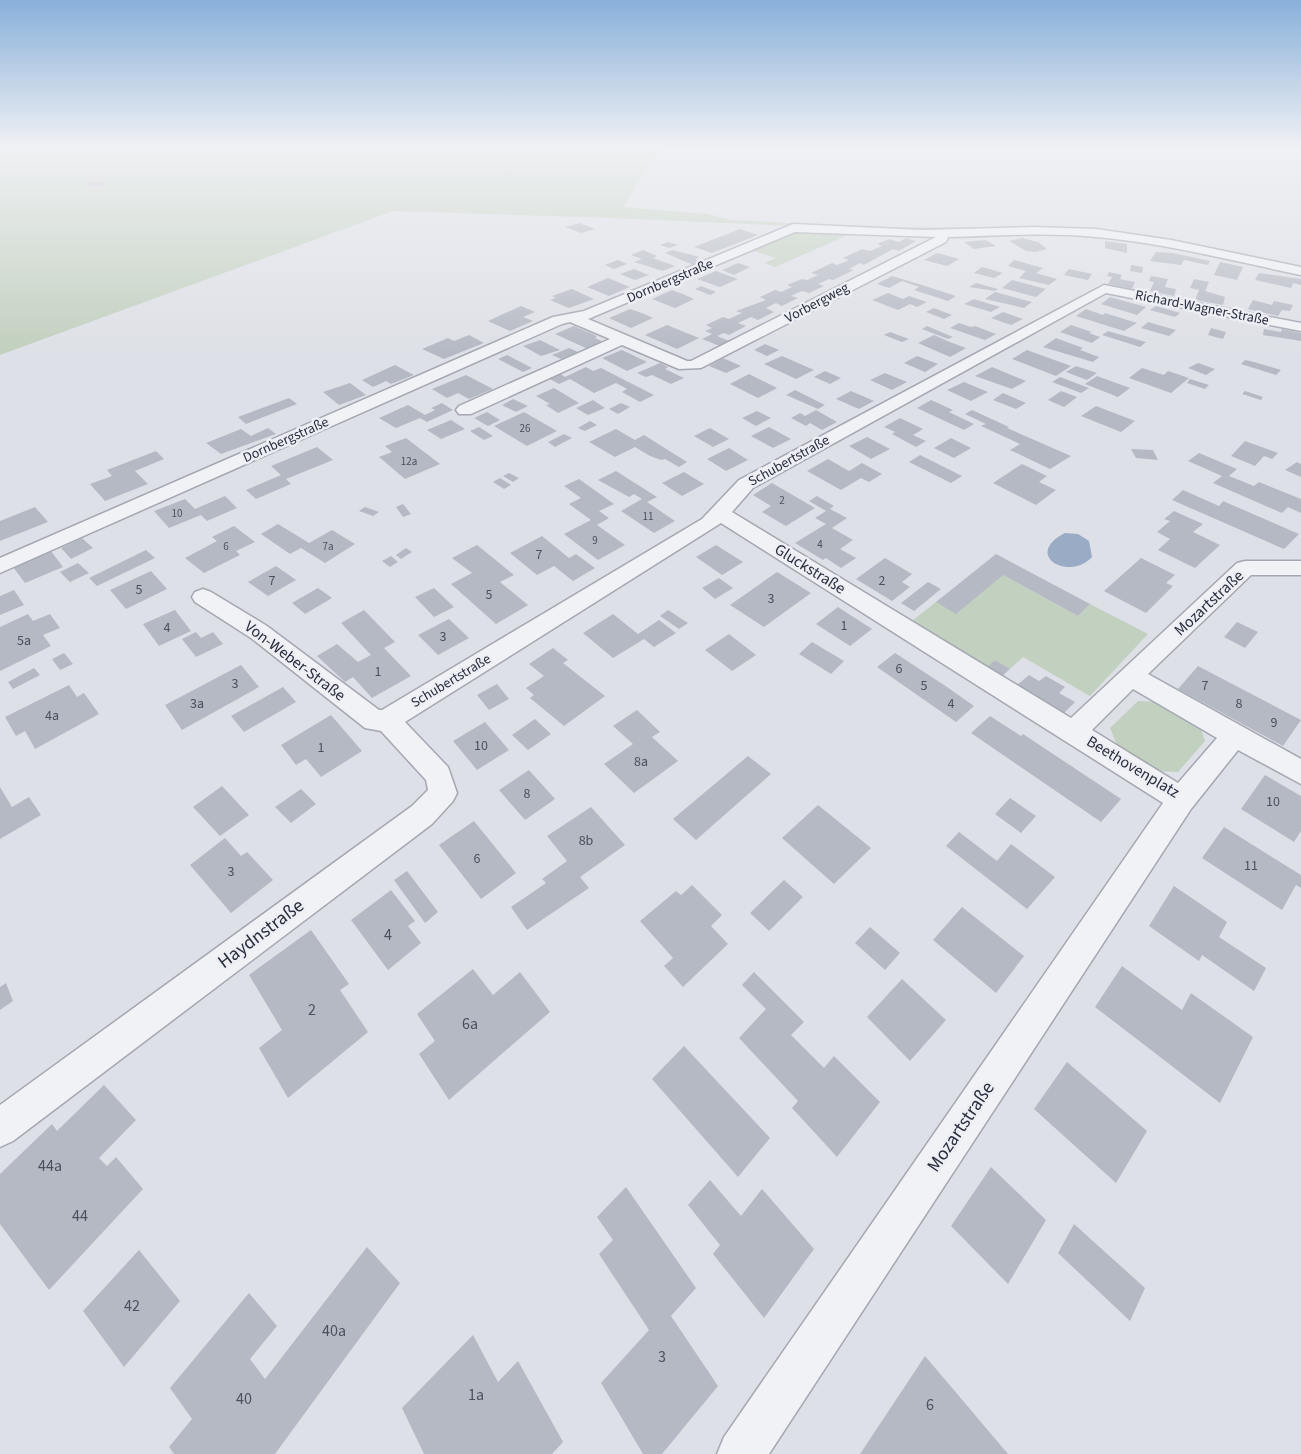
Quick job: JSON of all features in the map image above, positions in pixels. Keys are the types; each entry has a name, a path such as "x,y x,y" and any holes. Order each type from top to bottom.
{"street":[{"name":"Dornbergstraße","path":"0,566 418,380 558,320 573,318 630,298 792,228 942,234"},
{"path":"942,234 1033,231 1096,232 1171,244 1301,271"},
{"name":"Vorbergweg","path":"622,339 685,366 695,365 942,239 942,234"},
{"name":"Richard-Wagner-Straße","path":"1104,289 1301,327"},
{"name":"Schubertstraße","path":"387,720 721,514 730,499 746,484 1014,336 1104,289"},
{"path":"573,318 622,339"},
{"path":"465,410 622,339"},
{"name":"Gluckstraße","path":"721,514 899,625"},
{"name":"Mozartstraße","path":"1131,676 1245,568 1301,568"},
{"name":"Von-Weber-Straße","path":"203,597 259,632 374,721 387,720"},
{"name":"Beethovenplatz","path":"899,625 1182,800 1235,735"},
{"path":"1131,676 1301,773"},
{"name":"Beethovenplatz","path":"1073,732 1131,676"},
{"name":"Haydnstraße","path":"0,1128 422,815 443,793 438,775 387,720"},
{"name":"Mozartstraße","path":"740,1454 1182,800"}],"green space":[{"path":"0,216 380,216 0,355"},
{"path":"544,216 715,216 730,220 869,227 1089,227 1162,237 1301,266 1301,269 1113,232 905,231"},
{"path":"793,233 848,235 775,267 765,263 776,258 753,251"},
{"path":"1003,575 1078,616 1090,604 1148,634 1090,696 1023,657 1010,669 995,660 987,667 912,621 936,602"},
{"path":"1138,701 1162,702 1199,724 1205,741 1178,772 1156,771 1118,747 1110,728"}],"water":[{"path":"1065,533 1078,534 1089,541 1092,557 1082,564 1072,567 1054,563 1049,557 1048,550 1053,541"}],"building":[{"path":"580,223 595,229 581,233 565,227"},
{"path":"740,229 758,235 712,253 694,247"},
{"path":"906,238 916,241 899,251 893,249 864,265 860,263 849,269 854,270 833,280 829,279 818,284 824,286 809,293 802,291 797,293 791,296 798,298 782,306 776,303 766,308 774,312 758,320 751,317 738,323 746,326 729,335 724,333 717,336 732,342 722,347 702,339 712,334 705,331 712,328 706,325 723,317 729,319 742,313 736,311 766,300 760,297 775,290 781,292 792,287 787,285 818,275 811,273 832,263 837,265 849,260 843,258 862,249 870,251 882,246 877,244 889,239 899,242"},
{"path":"1022,238 1038,242 1047,249 1035,252 1026,251 1009,241"},
{"path":"986,240 996,246 974,249 964,242"},
{"path":"1105,241 1127,244 1127,253 1105,248"},
{"path":"668,242 678,245 669,248 660,245"},
{"path":"643,250 657,256 653,258 675,266 663,271 634,262 642,259 631,255"},
{"path":"672,250 700,257 695,259 705,262 696,266 665,253"},
{"path":"1156,252 1173,253 1210,261 1208,265 1184,260 1181,265 1150,261"},
{"path":"937,253 959,259 947,266 924,260"},
{"path":"618,260 627,264 614,269 605,265"},
{"path":"1014,260 1043,268 1036,273 1057,279 1049,285 1019,278 1026,271 1008,266"},
{"path":"1220,262 1243,267 1237,280 1214,275"},
{"path":"738,263 750,267 734,275 722,270"},
{"path":"1131,265 1143,267 1142,273 1130,271"},
{"path":"982,267 1003,273 994,278 974,273"},
{"path":"634,269 649,275 635,280 620,274"},
{"path":"1069,269 1092,274 1088,280 1064,275"},
{"path":"716,271 738,279 720,287 697,279"},
{"path":"1109,272 1122,275 1120,279 1135,282 1132,289 1108,284 1112,277 1107,276"},
{"path":"1259,273 1301,279 1301,285 1293,283 1291,288 1255,280"},
{"path":"892,276 956,296 948,301 914,290 919,287 902,281 889,288 877,284"},
{"path":"1151,276 1168,279 1165,287 1176,289 1174,296 1150,291 1154,282 1149,281"},
{"path":"608,278 630,287 609,296 587,287"},
{"path":"1194,279 1209,282 1205,291 1225,297 1223,305 1195,300 1199,290 1190,288"},
{"path":"1012,280 1046,289 1036,297 1002,288"},
{"path":"976,283 998,289 995,291 969,287"},
{"path":"701,286 716,292 710,295 695,289"},
{"path":"572,289 594,299 569,308 550,300 556,298 552,296"},
{"path":"672,290 694,299 675,308 652,299"},
{"path":"995,292 1032,302 1024,308 985,299"},
{"path":"888,293 903,299 909,296 927,302 917,307 910,304 898,310 872,300"},
{"path":"1110,297 1146,307 1137,315 1101,304"},
{"path":"974,299 1000,307 991,312 964,304"},
{"path":"1253,300 1272,305 1274,301 1293,305 1290,311 1282,310 1278,316 1248,309"},
{"path":"521,306 535,312 523,317 533,321 510,331 488,321"},
{"path":"1156,306 1180,313 1175,317 1150,310"},
{"path":"934,308 952,315 944,319 926,312"},
{"path":"630,309 653,318 631,328 609,318"},
{"path":"1086,309 1137,323 1124,331 1076,316"},
{"path":"1003,312 1023,319 1011,325 991,318"},
{"path":"1148,322 1176,330 1169,336 1141,328"},
{"path":"959,323 971,327 975,326 996,334 985,340 950,328"},
{"path":"667,325 699,338 677,349 645,335"},
{"path":"1071,325 1092,332 1089,333 1100,337 1092,343 1060,332"},
{"path":"574,326 597,336 595,338 604,342 588,349 555,334"},
{"path":"927,326 953,337 948,339 922,329"},
{"path":"1211,328 1226,332 1223,339 1208,335"},
{"path":"1264,329 1281,332 1282,329 1301,333 1301,341 1263,335"},
{"path":"1108,331 1146,342 1140,347 1102,335"},
{"path":"890,332 909,339 902,342 884,335"},
{"path":"469,335 484,343 444,359 422,349 448,338 454,341"},
{"path":"934,335 966,348 950,357 918,343"},
{"path":"1056,338 1083,348 1080,350 1099,357 1093,362 1043,347"},
{"path":"540,340 560,350 541,356 523,346"},
{"path":"765,344 779,350 767,356 754,350"},
{"path":"569,348 578,352 561,359 552,355"},
{"path":"622,350 647,362 627,371 602,358"},
{"path":"1027,350 1071,366 1056,376 1012,359"},
{"path":"507,355 532,368 523,372 498,359"},
{"path":"782,356 814,370 796,379 764,364"},
{"path":"917,356 938,364 925,372 904,363"},
{"path":"723,358 741,366 726,373 709,366"},
{"path":"1245,360 1281,370 1276,375 1241,364"},
{"path":"660,363 668,367 665,369 684,378 671,384 652,375 646,377 637,373"},
{"path":"1198,363 1215,369 1206,375 1188,368"},
{"path":"395,365 414,375 391,384 386,381 373,387 362,380"},
{"path":"1076,366 1097,373 1087,380 1066,372"},
{"path":"586,367 593,371 601,368 654,395 640,402 622,392 627,389 616,383 594,393 570,379 559,384 548,378 559,373 565,377"},
{"path":"992,367 1026,381 1012,389 975,376"},
{"path":"1142,368 1164,375 1168,371 1189,378 1171,393 1129,378"},
{"path":"825,371 841,378 830,384 814,377"},
{"path":"885,373 907,382 892,390 870,380"},
{"path":"749,374 777,388 758,398 730,384"},
{"path":"466,375 493,389 469,399 458,393 447,398 432,389"},
{"path":"1097,376 1130,388 1118,397 1085,384"},
{"path":"1060,377 1089,388 1081,393 1052,382"},
{"path":"1190,379 1209,385 1205,389 1187,383"},
{"path":"964,382 988,392 971,401 947,390"},
{"path":"350,383 366,395 339,405 323,392"},
{"path":"554,388 579,403 558,413 546,405 550,404 536,396"},
{"path":"795,390 825,405 818,409 786,395"},
{"path":"851,391 874,401 859,409 836,399"},
{"path":"1061,391 1077,397 1064,407 1048,400"},
{"path":"1245,391 1263,397 1261,400 1242,394"},
{"path":"1003,393 1026,403 1016,409 993,400"},
{"path":"289,398 297,404 246,424 238,417"},
{"path":"513,399 528,406 516,412 502,405"},
{"path":"593,400 605,408 588,415 576,408"},
{"path":"931,400 953,410 949,412 974,424 964,430 917,408"},
{"path":"442,403 453,410 427,422 420,418 396,428 379,418 408,405 425,415 435,410 431,408"},
{"path":"621,403 630,407 618,414 609,409"},
{"path":"1096,406 1135,421 1121,432 1081,416"},
{"path":"816,410 837,422 822,430 810,423 806,426 791,418 800,413 805,416"},
{"path":"972,410 1009,427 1007,428 1071,456 1050,469 1010,450 1020,444 981,426 986,424 965,414"},
{"path":"757,411 771,418 756,426 742,418"},
{"path":"487,412 500,420 488,426 474,418"},
{"path":"524,412 557,431 527,446 494,426"},
{"path":"900,418 923,429 913,435 926,441 916,447 892,434 895,432 884,427"},
{"path":"451,420 465,429 441,439 427,430"},
{"path":"590,421 597,425 585,431 578,428"},
{"path":"479,427 493,436 484,440 470,431"},
{"path":"769,427 791,439 773,448 751,436"},
{"path":"268,428 276,434 221,454 206,443 241,429 251,436"},
{"path":"710,428 729,439 713,447 694,436"},
{"path":"616,429 635,440 644,435 687,462 679,467 665,459 661,460 650,456 635,447 615,457 589,442"},
{"path":"564,434 572,438 555,447 548,442"},
{"path":"867,437 890,449 871,459 849,446"},
{"path":"406,438 440,464 405,479 379,457 392,452 385,446"},
{"path":"951,438 971,448 954,458 934,448"},
{"path":"1245,441 1278,453 1272,459 1264,456 1255,466 1231,456"},
{"path":"317,447 333,460 286,479 291,484 256,499 246,490 281,475 271,466"},
{"path":"729,448 748,460 726,471 707,459"},
{"path":"1131,449 1153,450 1158,460 1136,458"},
{"path":"156,451 164,459 135,471 148,484 105,501 90,484 112,476 107,470"},
{"path":"1199,453 1237,469 1229,476 1254,486 1259,482 1301,499 1301,513 1288,507 1282,513 1213,483 1222,476 1188,461"},
{"path":"920,455 962,476 951,483 909,462"},
{"path":"828,459 849,471 862,463 882,474 869,482 861,478 841,490 807,471"},
{"path":"1297,462 1301,464 1301,477 1285,470"},
{"path":"1022,464 1047,476 1039,482 1056,490 1036,505 993,483"},
{"path":"616,471 657,497 647,502 675,521 654,533 621,511 642,499 634,494 629,497 598,480"},
{"path":"684,472 704,484 682,496 662,483"},
{"path":"509,473 519,478 513,482 503,476"},
{"path":"500,478 511,485 504,489 493,482"},
{"path":"579,479 614,504 599,511 609,518 597,525 625,545 598,560 564,534 591,520 569,504 581,498 564,486"},
{"path":"772,483 815,508 786,526 762,512 771,506 753,495"},
{"path":"1183,490 1219,506 1223,501 1299,534 1284,549 1172,500"},
{"path":"225,496 237,508 207,521 201,515 169,528 154,511 185,499 195,509"},
{"path":"817,496 834,506 830,509 847,518 832,528 853,540 840,549 856,558 841,568 826,558 823,560 795,543 826,524 815,518 826,511 809,501"},
{"path":"403,504 411,514 403,517 396,507"},
{"path":"35,507 48,522 0,541 0,521"},
{"path":"365,507 379,512 373,516 359,511"},
{"path":"1174,511 1203,524 1193,532 1220,545 1195,568 1158,550 1170,539 1157,532 1170,521 1164,519"},
{"path":"278,524 309,543 332,530 355,544 325,563 301,548 290,554 261,534"},
{"path":"234,526 255,542 236,551 240,555 204,573 185,558 217,541 212,537"},
{"path":"542,536 569,558 576,554 595,568 573,581 554,566 537,575 510,553"},
{"path":"82,538 93,548 71,559 61,548"},
{"path":"477,545 514,575 500,582 528,605 496,624 451,584 472,573 452,558"},
{"path":"716,545 743,562 722,575 696,557"},
{"path":"406,548 412,552 401,559 396,555"},
{"path":"146,550 155,558 97,586 89,578"},
{"path":"51,551 63,567 25,583 13,567"},
{"path":"996,554 1090,604 1078,616 1003,575 956,614 936,602"},
{"path":"391,556 398,562 390,567 382,561"},
{"path":"885,558 912,574 902,582 910,587 892,601 856,579"},
{"path":"1141,558 1175,575 1166,583 1173,586 1146,613 1104,591"},
{"path":"78,563 89,573 70,582 60,572"},
{"path":"276,566 296,580 268,596 248,582"},
{"path":"151,571 167,589 126,609 110,590"},
{"path":"777,572 811,593 764,627 730,605"},
{"path":"719,578 733,588 715,599 702,588"},
{"path":"928,582 941,589 914,611 901,603"},
{"path":"318,588 332,598 305,614 292,603"},
{"path":"434,588 454,607 434,617 415,597"},
{"path":"14,590 24,605 0,615 0,596"},
{"path":"838,607 872,629 850,646 816,624"},
{"path":"175,610 191,631 159,646 143,624"},
{"path":"364,610 395,642 384,648 411,676 372,698 353,677 345,682 317,656 337,644 358,662 371,655 341,623"},
{"path":"668,610 688,623 679,629 660,616"},
{"path":"28,614 33,621 50,614 60,628 43,635 51,646 0,671 0,627"},
{"path":"613,614 638,634 659,620 676,633 654,647 644,639 613,658 583,633"},
{"path":"449,619 469,638 438,655 418,635"},
{"path":"1237,622 1258,632 1245,648 1224,637"},
{"path":"196,632 201,638 213,632 223,644 196,657 182,639"},
{"path":"729,634 756,655 732,671 705,650"},
{"path":"812,642 844,661 831,674 799,654"},
{"path":"553,648 568,660 563,663 605,696 564,726 530,698 534,695 526,688 544,676 529,664"},
{"path":"64,653 73,664 60,670 52,659"},
{"path":"895,653 974,706 956,722 877,667"},
{"path":"995,660 1010,669 1002,676 987,667"},
{"path":"241,665 259,687 182,730 165,705"},
{"path":"1198,666 1301,720 1283,746 1178,689"},
{"path":"34,668 40,675 13,689 8,682"},
{"path":"1029,675 1039,681 1046,676 1065,687 1059,693 1075,702 1063,714 1017,685"},
{"path":"497,684 509,699 489,710 477,695"},
{"path":"69,685 77,697 84,693 99,714 35,749 25,731 16,736 5,717"},
{"path":"283,687 296,702 244,732 231,716"},
{"path":"637,710 660,732 652,737 678,761 634,793 604,764 633,744 613,726"},
{"path":"331,715 362,751 321,777 306,759 296,765 281,745"},
{"path":"990,716 1021,736 1023,734 1121,799 1101,822 971,733"},
{"path":"535,719 551,734 528,750 512,735"},
{"path":"485,722 509,750 477,770 453,741"},
{"path":"748,756 771,774 696,840 673,819"},
{"path":"529,770 555,799 525,820 499,790"},
{"path":"1265,775 1301,796 1301,831 1294,842 1241,809"},
{"path":"222,786 249,815 220,836 193,807"},
{"path":"0,787 12,807 29,797 41,815 0,839"},
{"path":"301,789 316,804 291,823 275,807"},
{"path":"1010,798 1036,816 1021,833 995,814"},
{"path":"818,805 871,848 834,884 782,838"},
{"path":"591,807 625,845 580,877 589,888 527,930 511,907 546,883 542,879 567,861 547,836"},
{"path":"474,821 516,873 481,899 439,845"},
{"path":"1224,827 1301,875 1301,888 1296,885 1282,910 1202,858"},
{"path":"959,832 997,861 1011,844 1055,877 1027,909 946,846"},
{"path":"225,838 241,856 247,852 273,880 231,913 190,865"},
{"path":"407,871 438,912 425,923 394,880"},
{"path":"784,880 803,897 769,931 750,913"},
{"path":"692,885 722,915 711,926 728,944 683,987 664,966 673,958 640,921 676,891 681,895"},
{"path":"1174,886 1227,922 1219,937 1266,968 1254,991 1202,955 1199,961 1149,926"},
{"path":"391,890 415,921 408,926 421,943 388,970 351,920"},
{"path":"962,907 1024,956 996,993 933,940"},
{"path":"870,927 900,953 885,970 855,943"},
{"path":"311,930 349,984 340,990 368,1032 288,1098 259,1048 282,1030 249,975"},
{"path":"1122,966 1182,1010 1191,993 1253,1037 1220,1103 1095,1007"},
{"path":"473,969 493,995 520,972 550,1012 449,1100 419,1054 435,1041 417,1014"},
{"path":"754,972 804,1022 791,1035 824,1068 834,1056 880,1102 837,1157 792,1108 798,1101 739,1038 766,1009 742,985"},
{"path":"902,979 946,1020 910,1061 867,1017"},
{"path":"6,983 13,1001 0,1010 0,987"},
{"path":"684,1046 770,1138 738,1177 652,1079"},
{"path":"1067,1062 1147,1131 1116,1183 1034,1109"},
{"path":"104,1085 136,1120 99,1158 107,1166 116,1157 143,1189 49,1290 0,1224 0,1174 52,1124 57,1131"},
{"path":"991,1167 1046,1220 1008,1284 951,1226"},
{"path":"710,1180 741,1216 762,1189 814,1249 764,1318 713,1254 720,1245 688,1205"},
{"path":"626,1187 696,1288 671,1316 718,1386 662,1454 643,1454 601,1383 649,1330 599,1254 613,1240 597,1217"},
{"path":"1074,1224 1145,1288 1130,1321 1058,1253"},
{"path":"367,1247 400,1283 275,1454 174,1454 169,1447 192,1419 170,1388 249,1293 277,1326 250,1359 265,1379"},
{"path":"139,1250 180,1301 124,1367 83,1311"},
{"path":"473,1335 498,1382 518,1361 563,1442 552,1454 424,1454 402,1408"},
{"path":"925,1356 1008,1454 860,1454"}]}
